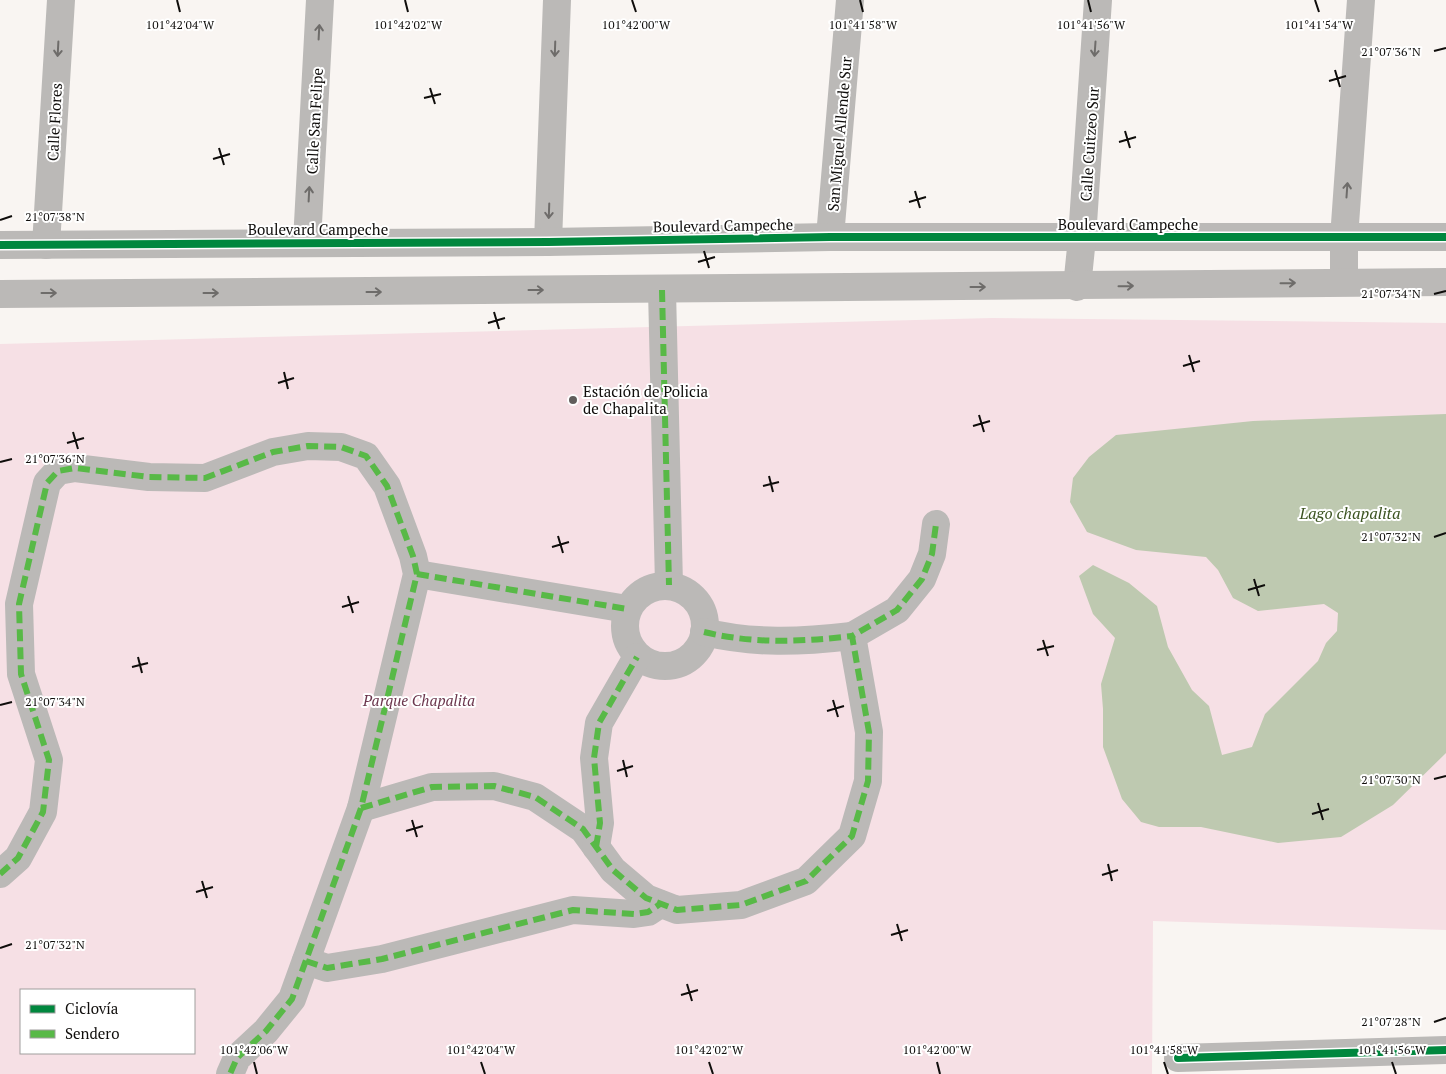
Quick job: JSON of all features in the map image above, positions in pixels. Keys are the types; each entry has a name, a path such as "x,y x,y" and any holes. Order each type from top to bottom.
{"street":[{"name":"Calle Flores","path":"46,245 61,0"},
{"name":"Calle San Felipe","path":"307,242 320,0"},
{"path":"548,242 557,0"},
{"name":"San Miguel Allende Sur","path":"830,238 850,0"},
{"name":"Calle Cuitzeo Sur","path":"1077,287 1098,0"},
{"path":"1344,282 1344,238 1361,0"},
{"name":"Boulevard Campeche","path":"0,245 548,242 830,238 1446,237"},
{"path":"0,294 1077,287 1446,282"},
{"path":"662,290 669,585"},
{"path":"0,874 18,858 43,812 49,760 21,674 18,604 47,483 58,471 75,468 149,477 205,478 273,452 308,446 341,447 366,456 387,486 413,556 416,574 361,808 292,999 266,1031 237,1058 230,1074"},
{"path":"704,632 731,639 796,642 852,636 897,610 922,579 932,554 936,524"},
{"path":"416,574 626,609"},
{"path":"669,585 692,594 705,617 704,632 702,642 685,661 660,666 637,657 624,634 626,609 644,590 669,585"},
{"path":"361,808 432,787 494,786 535,797 583,829 612,870 646,898 677,910 741,905 806,881 852,836 868,781 869,732 852,636"},
{"path":"596,847 600,824 594,758 599,723 637,657"},
{"path":"306,961 327,968 382,959 573,910 634,914 648,912 660,904"},
{"path":"1178,1058 1446,1050"}],"green space":[{"name":"Parque Chapalita","path":"992,318 1446,323 1446,930 1153,921 1152,1074 0,1074 0,344"}],"water":[{"name":"Lago chapalita","path":"1446,414 1446,753 1393,805 1341,837 1278,843 1201,827 1159,827 1141,822 1122,799 1103,747 1101,684 1115,638 1093,614 1079,576 1093,565 1129,583 1157,606 1168,647 1192,690 1209,706 1222,755 1252,747 1265,714 1318,661 1326,643 1337,631 1338,613 1324,604 1258,611 1233,598 1218,570 1206,557 1136,550 1087,532 1070,502 1073,478 1089,457 1116,435 1253,421"}],"marked path":[{"path":"662,290 669,585"},
{"path":"0,874 18,858 43,812 49,760 21,674 19,604 47,483 58,471 75,468 149,477 205,478 273,452 308,446 341,447 366,456 387,486 413,556 417,574 361,808 292,999 266,1031 237,1058 230,1074"},
{"path":"361,808 432,787 494,786 535,797 583,829 613,870 646,898 677,910 741,905 806,881 852,836 868,781 869,732 852,636 897,610 922,579 932,554 936,524"},
{"path":"417,574 627,609"},
{"path":"704,632 741,639 777,641 852,636"},
{"path":"596,847 600,823 594,758 599,723 637,657"},
{"path":"306,961 327,968 382,959 573,910 634,914 648,912 660,904"}],"cycle path":[{"path":"0,245 548,242 830,237 1446,237"},
{"path":"1178,1058 1446,1050"}],"place":[{"name":"Estación de Policia de Chapalita","path":"573,400"}]}
